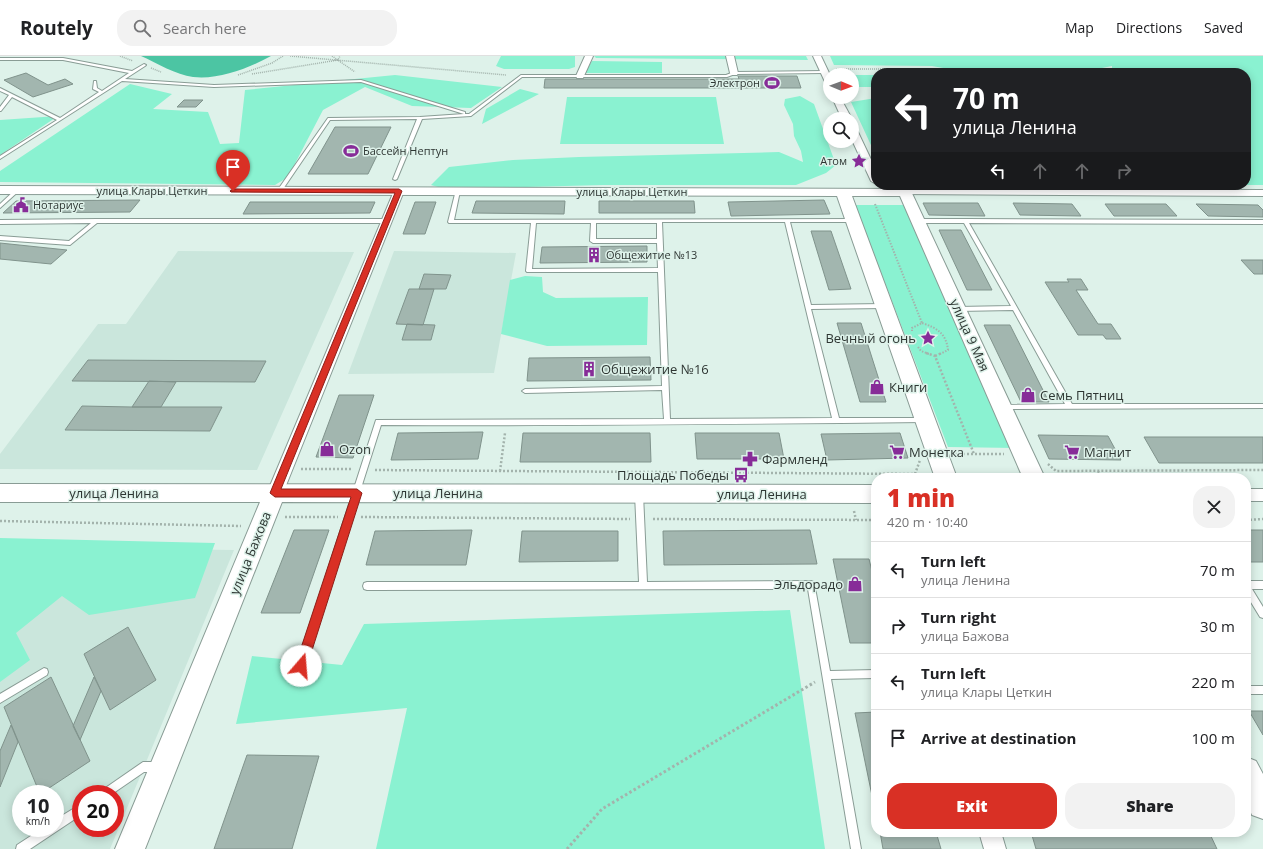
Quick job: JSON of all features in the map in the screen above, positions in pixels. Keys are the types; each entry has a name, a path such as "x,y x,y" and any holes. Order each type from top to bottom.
{"street":[{"path":"580,76 589,56"},
{"path":"730,56 734,73"},
{"path":"817,56 823,69"},
{"path":"859,147 871,175"},
{"name":"улица Клары Цеткин","path":"0,190 279,191 397,185 458,191 842,192 871,190"},
{"name":"улица Бажова","path":"130,849 284,468 387,221 397,185"},
{"name":"улица Клары Цеткин","path":"886,190 905,192 1263,193"},
{"path":"842,192 854,220 944,473"},
{"name":"улица 9 Мая","path":"905,192 1032,473"},
{"name":"улица Ленина","path":"0,493 871,494"},
{"path":"1251,494 1263,494"},
{"path":"1251,781 1263,804"},
{"path":"991,837 995,849"}],"lane":[{"path":"0,59 63,59 131,72"},
{"path":"0,158 144,65"},
{"path":"279,191 329,119 420,118 470,115 521,76 727,76 734,73 823,71"},
{"path":"121,80 214,86 361,82 470,115"},
{"path":"95,82 95,89 101,92"},
{"path":"0,90 59,119"},
{"path":"0,110 11,95"},
{"path":"397,185 420,118"},
{"path":"0,207 18,190"},
{"path":"458,191 450,222 854,220"},
{"path":"0,238 70,243 97,221"},
{"path":"0,222 387,221"},
{"path":"594,221 593,241 659,240"},
{"path":"659,221 667,422"},
{"path":"787,221 836,421"},
{"path":"918,221 1263,222"},
{"path":"966,221 1070,407"},
{"path":"534,222 529,271 661,270"},
{"path":"808,307 885,306"},
{"path":"958,308 1015,308"},
{"path":"525,391 666,388"},
{"path":"1003,407 1263,406"},
{"path":"296,681 365,470 378,422 506,423 926,420"},
{"path":"639,494 643,585"},
{"path":"367,586 810,585 856,849"},
{"path":"1251,586 1263,585"},
{"path":"1251,594 1263,614"},
{"path":"0,699 44,672"},
{"path":"826,675 871,674"},
{"path":"1251,690 1263,690"},
{"path":"118,785 143,768 163,767"},
{"path":"21,849 39,837"}],"path":[{"path":"120,56 165,74"},
{"path":"283,56 237,76 338,60"},
{"path":"290,56 521,76"},
{"path":"332,56 356,72"},
{"path":"338,60 340,56"},
{"path":"859,70 871,70"},
{"path":"877,190 922,323"},
{"path":"912,334 912,328 922,323 940,329 948,339 948,350 936,356 921,351 916,345"},
{"path":"936,356 974,454"},
{"path":"500,471 506,423"},
{"path":"915,473 923,454 1037,455 1056,471 1263,470"},
{"path":"284,468 365,470 871,474"},
{"path":"0,522 262,525 281,517 871,520"},
{"path":"1251,520 1263,519"},
{"path":"567,849 602,809 826,675"}],"shaded area":[{"path":"141,56 271,56 244,69 223,75 213,77 193,77 180,74"},
{"path":"501,56 575,56 575,67 569,69 504,69 496,66"},
{"path":"594,56 806,56 808,60 596,58"},
{"path":"830,56 1263,56 1263,185 1251,185 1251,68 1112,68 1112,66 1102,68 943,68 932,66 834,65"},
{"path":"592,61 662,62 662,73 585,73"},
{"path":"395,75 502,87 471,108 412,106 365,87 323,110 288,177 275,185 0,182 0,171 130,84 172,94 153,109 208,112 220,144 239,143 245,90"},
{"path":"859,75 871,75 871,87 859,87"},
{"path":"520,89 539,94 482,124 486,109"},
{"path":"800,96 814,104 823,129 823,148 830,148 836,165 826,173 796,185 603,185 445,189 431,185 449,167 513,160 779,152 803,162 801,151 794,136 793,124 784,105 785,99"},
{"path":"567,97 716,97 724,144 560,144"},
{"path":"871,99 871,145 859,119 859,112 856,112 852,104 859,104 859,101"},
{"path":"58,116 0,155 0,120"},
{"path":"855,205 905,205 1016,448 948,447"},
{"path":"178,251 354,252 257,470 0,469 0,454 98,324 126,324"},
{"path":"394,251 516,253 494,373 348,374"},
{"path":"525,276 542,277 543,292 556,298 648,297 647,345 547,346 501,334 510,280"},
{"path":"0,538 215,543 195,598 89,615 62,596 16,633 30,660 0,682"},
{"path":"0,547 234,550 124,815 124,785 72,785 72,837 115,837 110,849 0,849"},
{"path":"790,610 825,849 376,849 407,708 236,724 252,656 342,665 364,624"}],"building":[{"path":"26,73 48,85 65,79 73,84 33,97 4,80"},
{"path":"738,76 797,76 801,88 544,88 545,79 739,79"},
{"path":"184,100 203,100 196,107 177,107"},
{"name":"Бассейн Нептун","path":"335,127 391,127 368,174 308,174"},
{"path":"140,200 130,212 3,213 16,201"},
{"path":"824,200 830,214 731,216 728,202"},
{"path":"476,201 565,201 564,214 472,213"},
{"path":"599,201 694,201 695,213 599,213"},
{"path":"250,202 375,202 370,213 243,214"},
{"path":"415,202 436,202 425,234 403,234"},
{"path":"923,203 978,203 985,216 929,215"},
{"path":"1013,203 1072,204 1081,216 1020,215"},
{"path":"1105,204 1166,204 1177,216 1114,216"},
{"path":"1196,204 1258,205 1263,210 1263,217 1208,216"},
{"path":"939,230 961,230 992,290 967,290"},
{"path":"811,231 831,231 851,289 829,290"},
{"path":"0,243 67,250 51,264 0,259"},
{"name":"Общежитие №13","path":"647,246 647,262 540,263 542,247"},
{"path":"1241,260 1263,260 1263,274 1254,274"},
{"path":"424,274 451,275 446,289 419,289"},
{"path":"1067,279 1081,279 1088,290 1076,290 1098,324 1111,324 1121,339 1106,339 1103,335 1078,335 1045,282 1069,282"},
{"path":"409,289 434,289 423,325 396,324"},
{"path":"837,323 861,323 886,402 860,402"},
{"path":"407,324 435,325 431,340 402,340"},
{"path":"984,325 1010,325 1049,402 1021,402"},
{"name":"Общежитие №16","path":"650,357 651,380 527,381 529,358"},
{"path":"88,360 266,361 255,382 72,381"},
{"path":"149,381 176,382 161,407 132,407"},
{"path":"339,395 374,395 353,458 316,457"},
{"path":"82,406 222,407 210,431 65,430"},
{"path":"483,432 478,459 391,460 398,433"},
{"path":"523,433 650,433 651,462 520,462"},
{"path":"695,433 779,433 784,459 697,459"},
{"path":"900,433 908,458 827,460 821,434"},
{"path":"1038,435 1108,436 1121,460 1049,459"},
{"path":"1144,437 1263,437 1263,463 1159,463"},
{"path":"294,530 329,530 300,613 261,613"},
{"path":"472,530 466,565 366,565 375,531"},
{"path":"810,530 817,564 664,565 663,531"},
{"path":"1251,530 1263,530 1263,562 1251,562"},
{"path":"522,531 618,531 618,561 519,562"},
{"path":"833,559 869,559 871,567 871,643 850,643"},
{"path":"128,627 156,680 110,710 84,654"},
{"path":"51,677 90,761 54,785 36,785 4,707"},
{"path":"94,677 101,691 80,740 73,726"},
{"path":"1251,711 1263,711 1263,735 1251,714"},
{"path":"871,712 871,791 855,713"},
{"path":"11,725 18,742 0,787 0,751"},
{"path":"247,755 319,756 292,849 214,849"},
{"path":"881,837 937,837 941,849 883,849"},
{"path":"1032,837 1211,837 1217,849 1036,849"}],"place":[{"name":"Электрон","path":"772,83"},
{"name":"Бассейн Нептун","path":"351,151"},
{"name":"Атом","path":"859,161"},
{"name":"Нотариус","path":"21,205"},
{"name":"Общежитие №13","path":"594,255"},
{"name":"Вечный огонь","path":"928,338"},
{"name":"Общежитие №16","path":"589,369"},
{"name":"Книги","path":"877,387"},
{"name":"Семь Пятниц","path":"1028,395"},
{"name":"Ozon","path":"327,449"},
{"name":"Монетка","path":"897,452"},
{"name":"Магнит","path":"1072,452"},
{"name":"Фармленд","path":"750,459"},
{"name":"Площадь Победы","path":"741,475"},
{"name":"Эльдорадо","path":"855,584"}],"route":[{"path":"233,191 399,191 275,493 357,493 301,666"}]}
